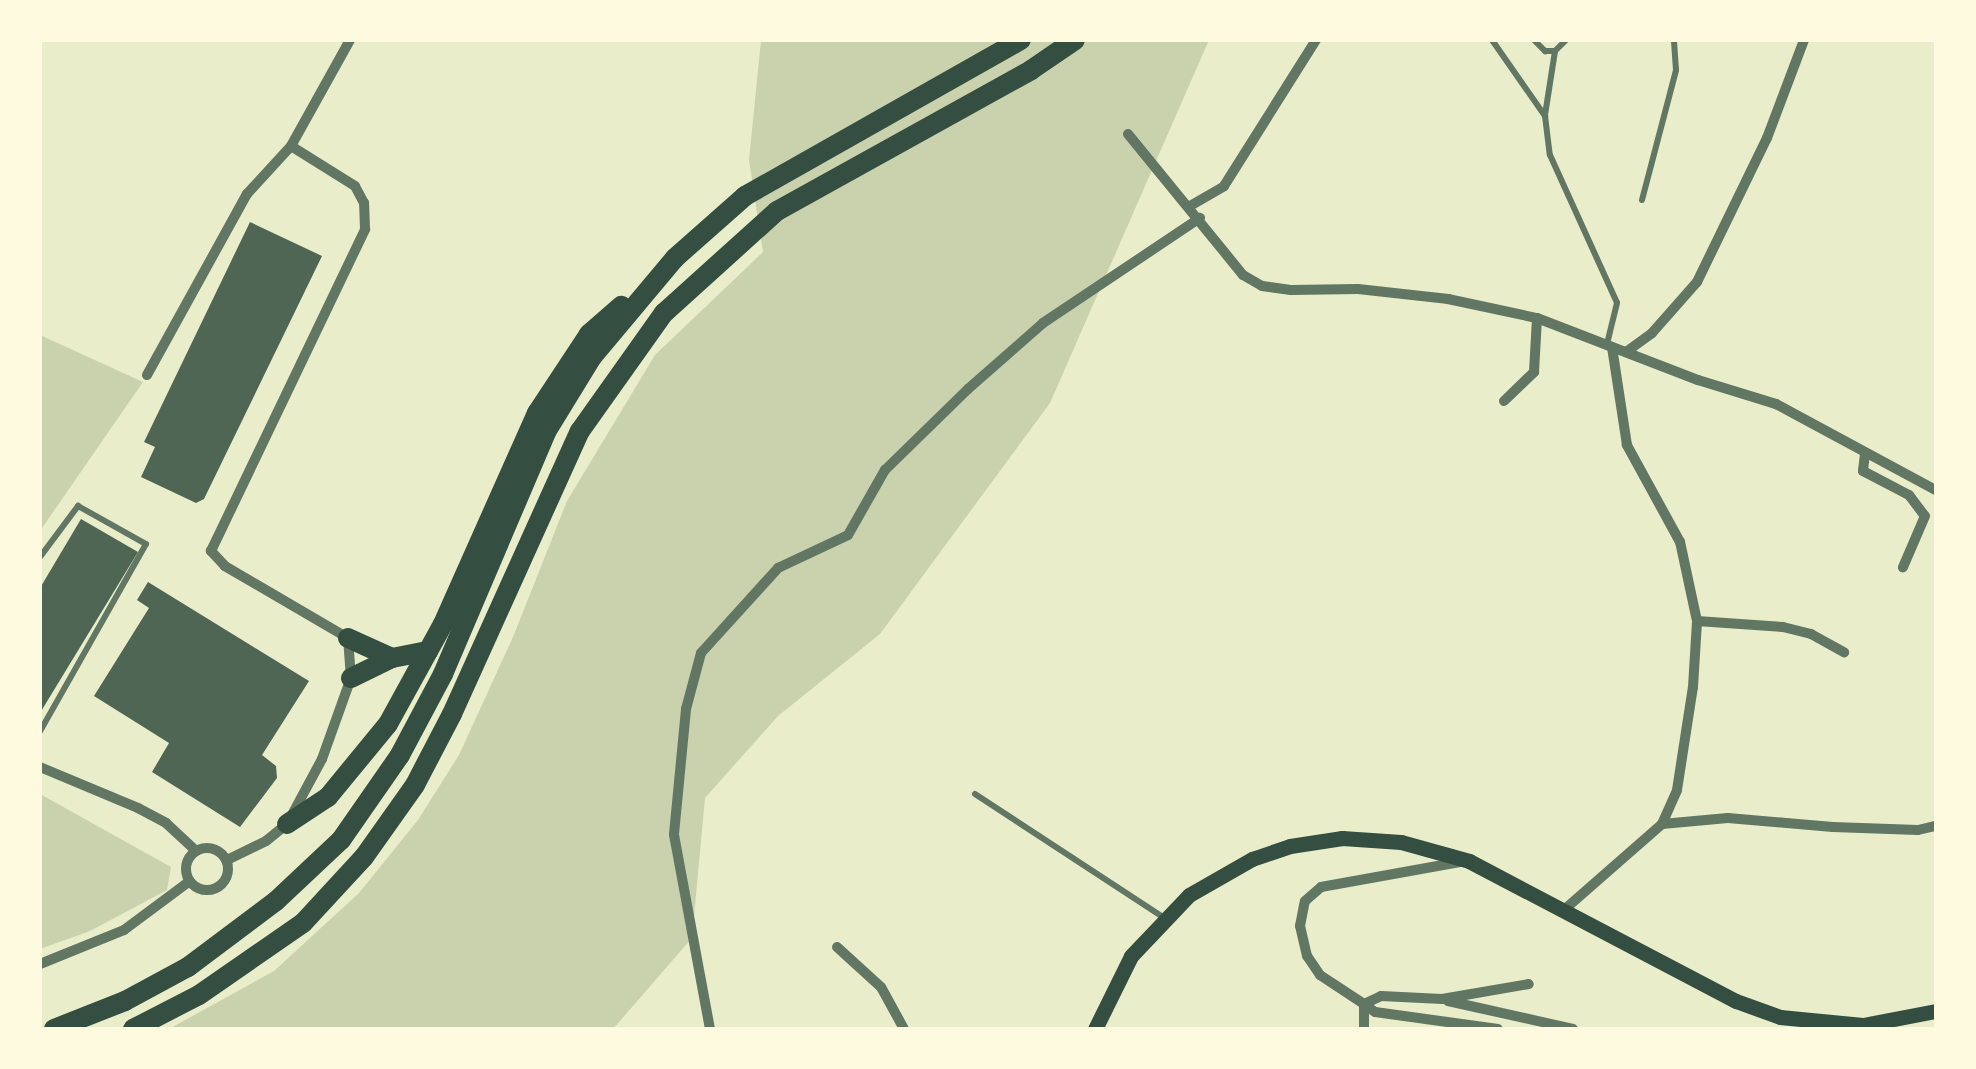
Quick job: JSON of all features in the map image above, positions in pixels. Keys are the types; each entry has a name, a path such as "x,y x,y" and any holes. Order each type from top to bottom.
{"highway":[{"path":"287,824 328,797 356,768 388,724 428,651 536,413 589,334 745,196 1022,40"},
{"path":"133,1029 199,995 302,924 364,857 415,785 452,714 580,431 664,314 778,211 1031,70 1075,40"},
{"path":"54,1029 125,1002 188,967 276,901 342,840 400,755 443,674 546,432 592,357 675,258"},
{"path":"348,638 392,658"},
{"path":"351,678 392,658 428,651"}],"main road":[{"path":"1095,1029 1131,956 1164,918 1219,875 1290,846 1366,838 1436,849 1469,861 1736,1001 1780,1017 1863,1025 1936,1011"}],"street":[{"path":"147,375 247,194 291,146 350,40"},
{"path":"1190,206 1224,186 1316,40"},
{"path":"1626,352 1652,333 1697,282 1767,138 1804,40"},
{"path":"1128,134 1243,275 1262,286 1291,290 1358,289 1448,299 1537,318 1776,404 1936,490"},
{"path":"227,860 266,841 287,824 322,759 351,678 348,638 225,566 211,551 365,229 364,203 355,186 291,146"},
{"path":"710,1029 674,834 686,709 701,653 778,568 848,535 885,470 1043,323 1200,218"},
{"path":"1504,401 1534,372 1537,318"},
{"path":"1564,910 1662,824 1677,790 1698,622 1680,542 1627,445 1610,346"},
{"path":"1865,454 1863,471 1921,506 1936,508"},
{"path":"1903,567 1924,523 1921,506"},
{"path":"1698,622 1782,627 1811,634 1844,652"},
{"path":"40,767 166,823 196,851"},
{"path":"1662,824 1728,818 1850,828 1918,830 1936,826"},
{"path":"208,848 227,860 229,871 218,887 208,890 190,880 186,864 196,851 208,848"},
{"path":"1469,861 1320,887 1305,901 1300,926 1307,956 1320,975 1375,1012 1498,1029"},
{"path":"40,964 124,930 190,880"},
{"path":"837,947 880,987 904,1029"},
{"path":"1442,999 1528,984"},
{"path":"1364,1004 1381,996 1442,999 1572,1029"},
{"path":"1364,1004 1364,1029"}],"lane":[{"path":"1492,40 1545,116"},
{"path":"1534,40 1545,51 1555,50 1566,40"},
{"path":"1642,200 1676,70 1674,40"},
{"path":"1555,50 1545,116 1550,155 1617,303 1610,346"},
{"path":"40,557 78,506 146,544 40,731"},
{"path":"976,794 1164,918"}],"green space":[{"path":"761,40 1209,40 1050,403 880,634 778,716 705,798 692,938 613,1029 169,1029 274,971 359,893 418,820 459,755 513,637 567,501 655,355 763,252 749,160"},
{"path":"40,335 143,382 40,531"},
{"path":"40,794 171,867 167,890 90,931 40,949"}],"building":[{"path":"250,222 322,256 204,499 196,503 141,477 155,447 144,442"},
{"path":"81,519 138,552 40,713 40,588"},
{"path":"148,582 309,681 262,755 276,766 277,778 240,827 152,772 169,743 94,696 149,608 137,600"}]}
